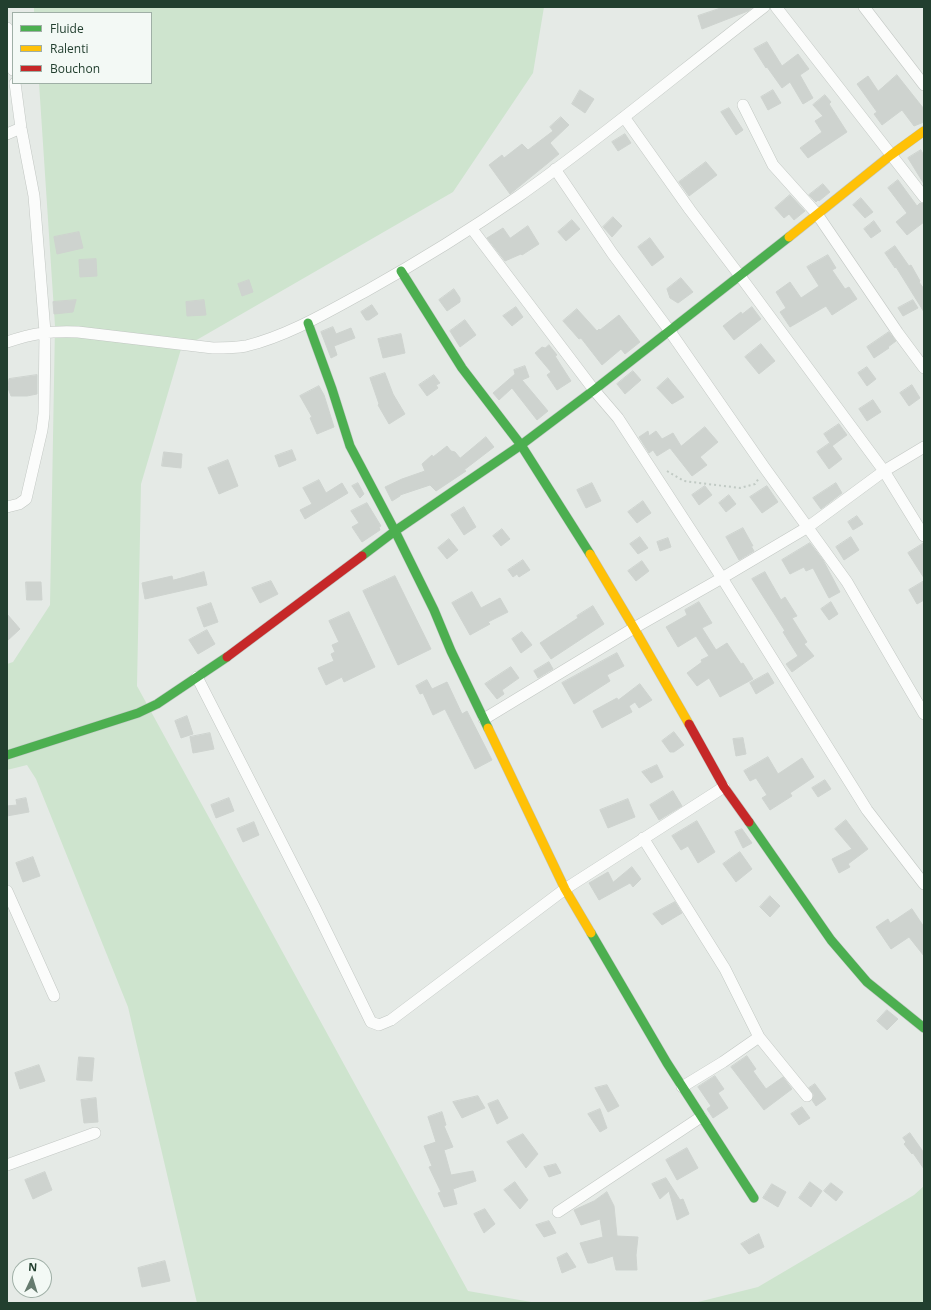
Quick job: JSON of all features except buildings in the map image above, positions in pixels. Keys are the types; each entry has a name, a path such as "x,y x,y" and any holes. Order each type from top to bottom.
{"street":[{"path":"7,342 45,332 78,332 162,343 229,348 245,346 308,323 472,229 624,117 764,7"},
{"path":"776,7 924,197"},
{"path":"864,7 924,85"},
{"path":"7,28 12,63"},
{"path":"7,507 19,504 26,499 42,430 44,414 45,332 34,196 21,128 15,84"},
{"path":"743,105 773,165 817,214 898,333 924,368"},
{"path":"624,117 690,210 884,471 924,536"},
{"path":"7,134 21,128"},
{"path":"7,755 138,713 157,704 197,677 244,645 395,531 520,445 594,390 891,155 924,131"},
{"path":"555,169 612,253 669,330 765,469 847,582 924,714"},
{"path":"472,229 594,390 618,418 650,466 664,491 722,578 867,810 924,884"},
{"path":"401,271 462,368 520,445 577,532 634,628 724,787 831,940 867,982 924,1028"},
{"path":"308,323 332,389 350,446 395,531 565,888 682,1088 754,1198"},
{"path":"484,719 634,628 808,527 884,471 924,447"},
{"path":"197,677 371,1022 374,1024 379,1025 390,1020 565,888 724,787"},
{"path":"643,838 725,969 759,1037 807,1096"},
{"path":"7,891 54,996"},
{"path":"682,1088 759,1037"},
{"path":"558,1212 701,1117"},
{"path":"7,1166 95,1134"}],"path":[{"path":"650,466 655,464 684,481 740,488 756,484 765,469"}],"green space":[{"path":"34,7 544,7 533,73 453,192 181,349 141,484 137,686 468,1291 537,1303 197,1303 128,1007 36,779 27,765 7,770 7,664 13,662 50,605 55,326 39,84 152,84 152,12 34,12"},
{"path":"924,1186 924,1303 694,1303 758,1287 914,1195"}],"traffic: fast":[{"path":"362,556 395,531 521,445 594,390 789,237"},
{"path":"401,271 462,368 521,445 590,554"},
{"path":"308,323 332,389 350,446 395,531 434,610 451,651 488,728"},
{"path":"7,755 138,713 157,704 227,657"},
{"path":"749,822 831,940 867,982 924,1028"},
{"path":"591,933 667,1063 754,1198"}],"traffic: slow":[{"path":"789,237 891,155 924,131"},
{"path":"590,554 689,724"},
{"path":"488,728 565,889 591,933"}],"traffic: jam":[{"path":"227,657 362,556"},
{"path":"689,724 724,787 749,822"}]}
